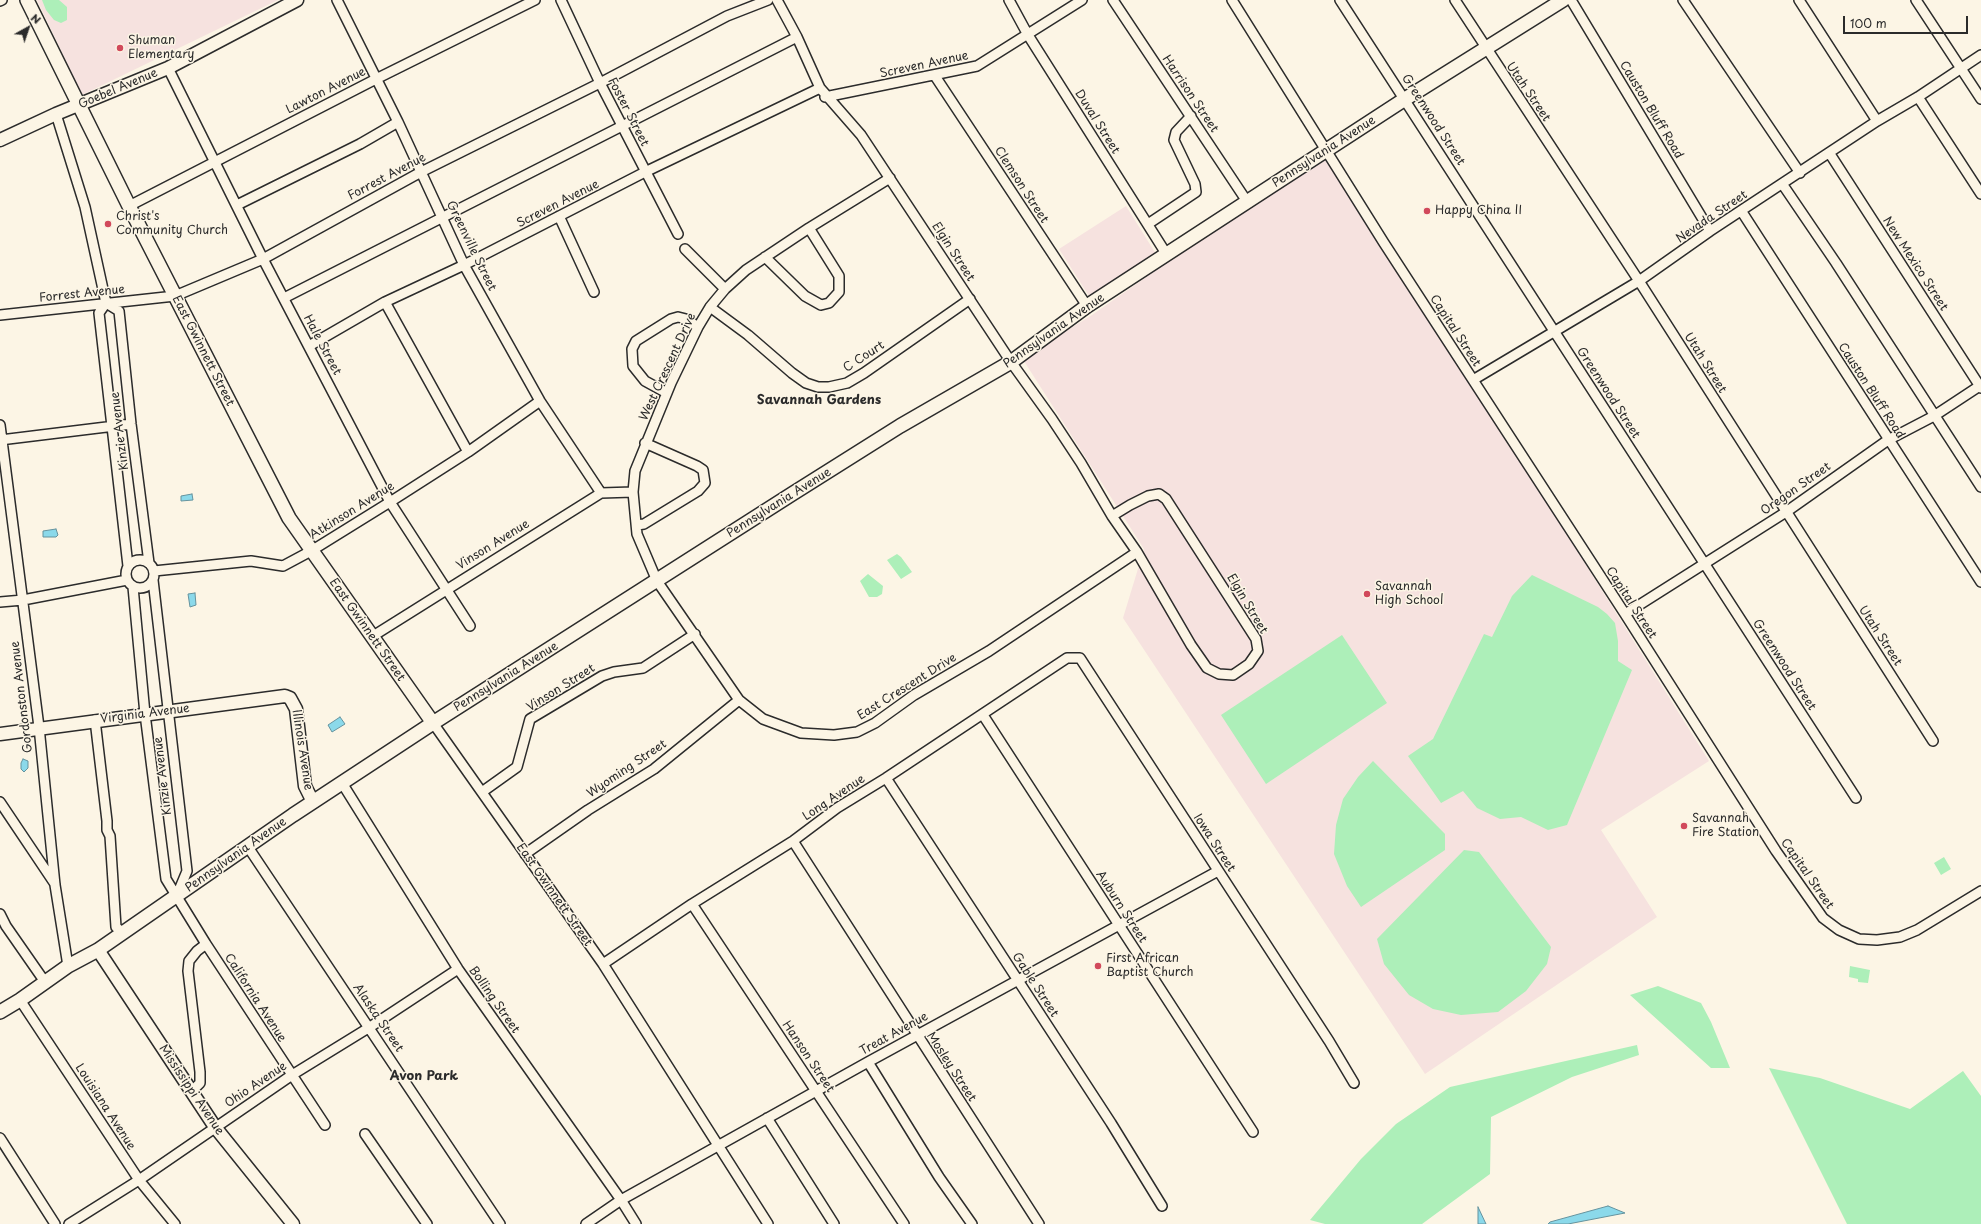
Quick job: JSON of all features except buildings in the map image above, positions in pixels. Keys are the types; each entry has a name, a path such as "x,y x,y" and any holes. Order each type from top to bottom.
{"main road":[{"name":"East Gwinnett Street","path":"27,0 129,206 289,518 433,723"},
{"name":"Pennsylvania Avenue","path":"0,1012 20,1000 68,966 98,950 313,802 433,723 900,426 1011,362 1087,306 1405,99 1486,50 1563,0"}],"street":[{"name":"Goebel Avenue","path":"0,140 56,114 80,106 168,68 298,0"},
{"name":"Greenville Street","path":"337,0 398,122 464,265 540,401 601,493"},
{"name":"Lawton Avenue","path":"129,206 376,79 535,0"},
{"name":"Foster Street","path":"561,0 600,83 678,234"},
{"name":"Forrest Avenue","path":"0,315 175,296 263,259 421,172 600,83 727,16 768,0"},
{"name":"Elgin Street","path":"777,0 797,37 825,97 861,136 1011,362 1081,462 1112,516 1137,552 1177,622 1207,668 1218,674 1233,675 1249,664 1258,650 1256,639 1166,499 1159,494 1148,496 1130,504 1112,516"},
{"name":"Duval Street","path":"1009,0 1028,35 1167,255"},
{"name":"Screven Avenue","path":"825,97 935,76 977,66 1082,0"},
{"name":"Harrison Street","path":"1113,0 1248,202"},
{"name":"Capital Street","path":"1232,0 1326,151 1776,851 1823,918 1839,930 1858,939 1877,940 1900,937 1917,930 1981,891"},
{"name":"Greenwood Street","path":"1340,0 1856,798"},
{"name":"Utah Street","path":"1455,0 1486,50 1639,281 1933,741"},
{"name":"Causton Bluff Road","path":"1571,0 1710,231"},
{"path":"1683,0 1800,173"},
{"path":"1799,0 1877,121"},
{"path":"1916,0 1981,98"},
{"path":"284,298 797,37"},
{"name":"Nevada Street","path":"1473,380 1639,281 1710,231 1742,212 1877,121 1918,97 1981,55"},
{"name":"Hale Street","path":"168,68 263,259 390,502 470,626"},
{"name":"Clemson Street","path":"935,76 1087,306"},
{"name":"Screven Avenue","path":"309,346 385,302 464,265 645,172 820,88"},
{"path":"1918,97 1981,194"},
{"path":"56,114 85,207 106,303"},
{"path":"1148,224 1196,192 1195,184 1174,140 1176,132 1190,116"},
{"path":"237,205 360,144 398,122"},
{"name":"New Mexico Street","path":"1830,154 1980,386"},
{"name":"West Crescent Drive","path":"657,581 637,534 633,492 635,471 666,393 698,327 710,307 725,289 746,270 809,228 890,178"},
{"path":"1783,184 1981,487"},
{"name":"Causton Bluff Road","path":"1742,212 1981,582"},
{"path":"559,216 594,292"},
{"path":"765,258 810,299 822,305 829,303 839,292 839,276 809,228"},
{"path":"685,249 725,289"},
{"name":"C Court","path":"710,307 748,335 792,374 806,383 818,387 829,387 847,383 864,373 970,299"},
{"path":"385,302 468,452"},
{"name":"Kinzie Avenue","path":"128,566 99,313 106,303 119,311 131,424 152,571 186,871 176,897"},
{"path":"666,393 645,381 633,366 632,349 636,341 671,319 678,317 686,319 698,327"},
{"name":"Oregon Street","path":"1625,614 1786,512 1888,440 1934,416 1980,386"},
{"name":"Atkinson Avenue","path":"152,571 251,561 283,566 311,551 468,452 540,401"},
{"path":"1,440 131,424"},
{"name":"Gordonston Avenue","path":"0,425 39,727 55,885 68,966"},
{"path":"637,525 644,524 698,490 705,483 702,470 697,466 645,443"},
{"name":"Vinson Avenue","path":"373,636 601,493 633,492"},
{"name":"East Crescent Drive","path":"657,581 695,634 739,700 763,719 801,733 834,735 857,732 875,723 914,695 989,651 1137,552"},
{"name":"Atkinson Avenue","path":"128,566 131,562 140,559 152,571"},
{"path":"128,566 126,570 130,583"},
{"name":"Atkinson Avenue","path":"0,602 22,600 130,583 142,588 147,587 152,571"},
{"name":"Kinzie Avenue","path":"130,583 166,879 206,944"},
{"name":"Vinson Street","path":"482,792 517,767 530,719 591,681 614,672 643,668 695,634"},
{"name":"Long Avenue","path":"603,964 692,904 793,841 836,808 886,778 1068,658 1080,658"},
{"name":"Iowa Street","path":"1080,658 1329,1042 1354,1083"},
{"name":"Virginia Avenue","path":"0,734 39,727 280,696 290,698"},
{"name":"Illinois Avenue","path":"290,698 296,709 305,786 313,802"},
{"name":"Wyoming Street","path":"525,854 588,810 654,769 739,700"},
{"name":"Auburn Street","path":"983,715 1253,1132"},
{"path":"95,720 107,830 110,836 116,927 123,933"},
{"name":"East Gwinnett Street","path":"433,723 603,964 717,1146 768,1224"},
{"name":"Gable Street","path":"886,778 1111,1123 1162,1206"},
{"name":"Bolling Street","path":"342,783 458,969 621,1200 636,1224"},
{"path":"0,802 55,885"},
{"name":"Mosley Street","path":"793,841 916,1035 1039,1224"},
{"name":"Alaska Street","path":"248,847 370,1027 500,1224"},
{"name":"Treat Avenue","path":"586,1224 621,1200 815,1091 1218,871"},
{"name":"Hanson Street","path":"692,904 904,1224"},
{"path":"0,914 6,926 45,982"},
{"path":"193,1093 193,1090 200,1083 200,1072 188,971 189,961 197,951 206,944"},
{"name":"California Avenue","path":"206,944 325,1125"},
{"name":"Mississippi Avenue","path":"98,950 215,1127 293,1224"},
{"name":"Ohio Avenue","path":"69,1224 139,1180 292,1076 458,969"},
{"name":"Louisiana Avenue","path":"20,1000 139,1180 175,1224"},
{"path":"868,1062 939,1177 972,1224"},
{"path":"767,1118 834,1224"},
{"path":"365,1134 427,1224"},
{"path":"0,1138 55,1224"}],"shaded area":[{"name":"Shuman Elementary","path":"37,0 278,0 82,95"},
{"name":"Savannah High School","path":"1326,151 1709,761 1601,830 1657,917 1425,1074 1123,618 1144,549 1022,358 1092,315"},
{"path":"1126,206 1156,254 1089,296 1059,249"}],"green space":[{"path":"42,0 59,0 67,7 67,20 61,23 54,20 46,10"},
{"path":"897,554 912,572 901,579 887,560"},
{"path":"868,574 883,586 882,594 877,597 869,597 860,581"},
{"path":"1532,575 1598,607 1607,614 1615,623 1618,641 1618,661 1632,670 1567,825 1548,830 1521,817 1500,819 1477,808 1463,791 1441,803 1408,756 1433,739 1484,634 1492,637 1512,596"},
{"path":"1342,635 1387,703 1266,784 1221,715"},
{"path":"1373,761 1445,834 1445,850 1361,907 1347,886 1334,854 1336,825 1343,799 1358,777"},
{"path":"1464,850 1479,852 1551,947 1547,964 1526,991 1498,1012 1461,1015 1433,1009 1409,995 1384,964 1377,939"},
{"path":"1944,857 1951,869 1941,875 1934,863"},
{"path":"1850,966 1870,970 1868,983 1858,982 1858,979 1849,977"},
{"path":"1658,986 1701,1003 1711,1022 1730,1068 1711,1068 1630,995"},
{"path":"1637,1045 1639,1055 1572,1077 1491,1117 1490,1174 1422,1224 1325,1224 1310,1220 1361,1159 1396,1124 1450,1087"},
{"path":"1769,1068 1820,1078 1910,1109 1963,1071 1981,1096 1981,1224 1847,1224"}],"water":[{"path":"192,494 193,500 181,501 181,496"},
{"path":"56,529 58,535 56,537 43,537 43,531"},
{"path":"195,593 196,605 190,607 188,594"},
{"path":"340,717 345,724 332,732 328,725"},
{"path":"23,759 28,761 28,768 24,772 21,769"},
{"path":"1608,1206 1625,1213 1568,1224 1548,1224 1550,1222"},
{"path":"1478,1207 1486,1224 1478,1224"}],"place":[{"name":"Shuman Elementary","path":"120,48"},
{"name":"Happy China II","path":"1427,211"},
{"name":"Christ's Community Church","path":"108,224"},
{"name":"Savannah High School","path":"1367,594"},
{"name":"Savannah Fire Station","path":"1684,826"},
{"name":"First African Baptist Church","path":"1098,966"}],"district":[{"name":"Savannah Gardens","path":"819,400"},
{"name":"Avon Park","path":"424,1076"}]}
